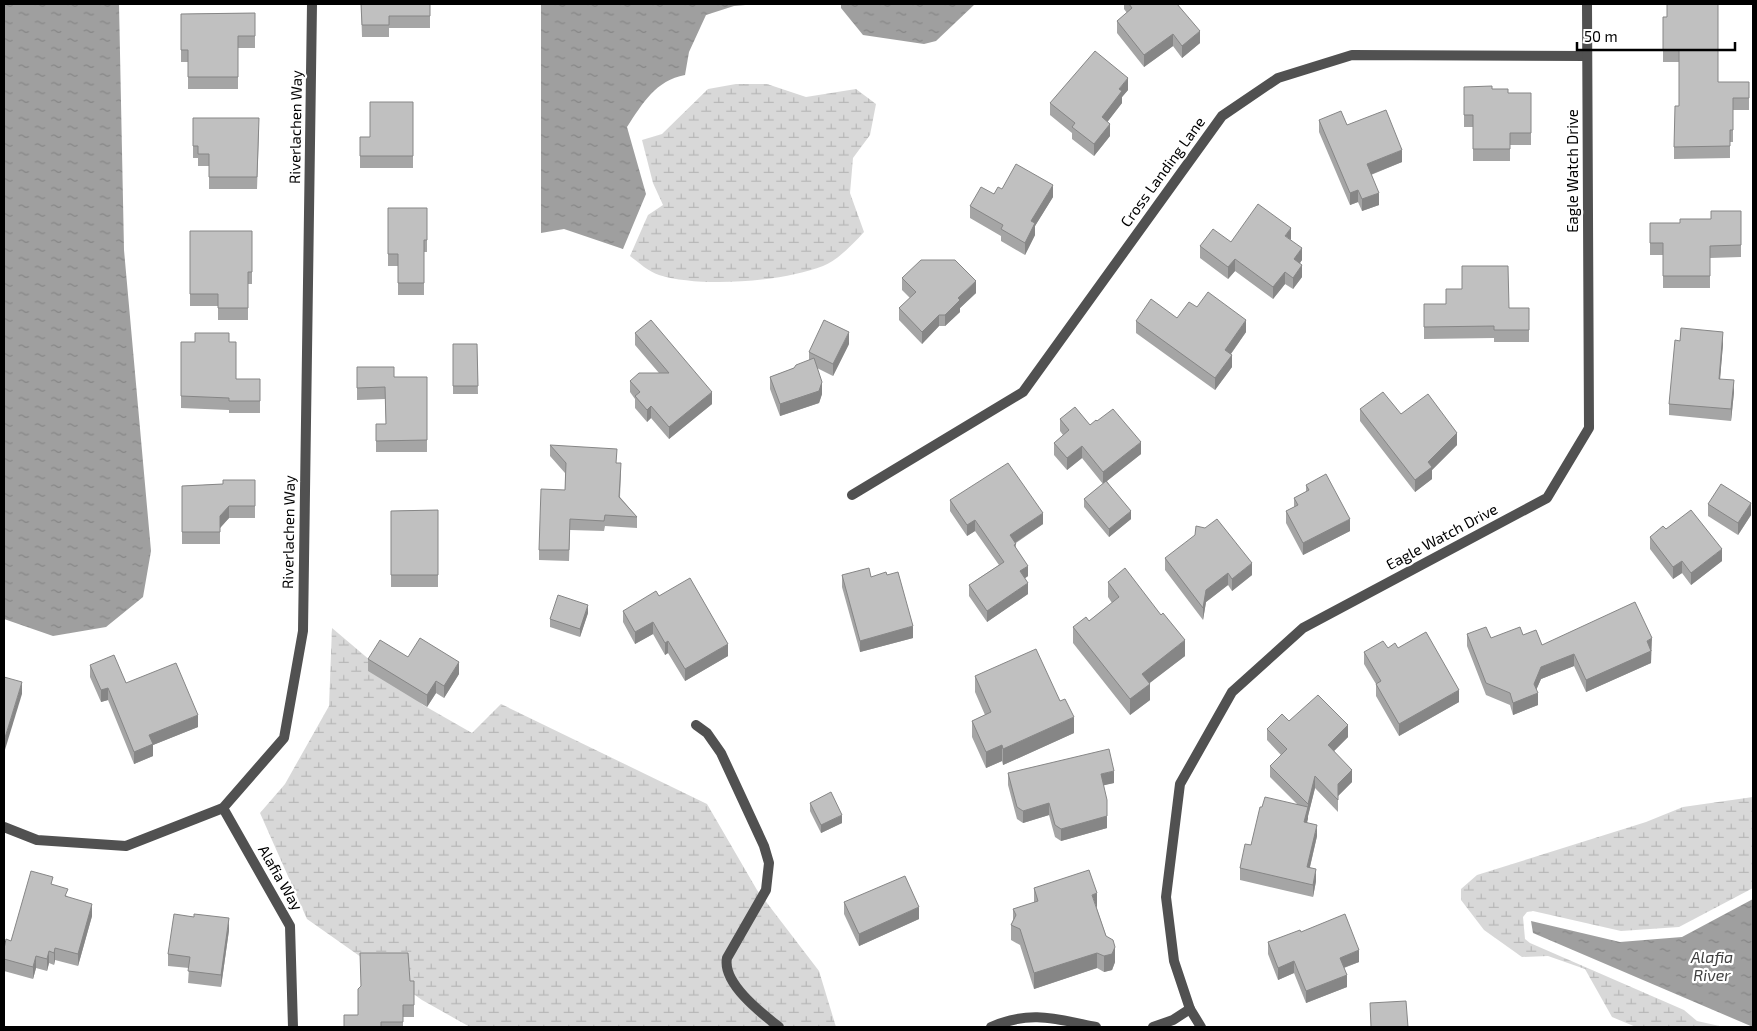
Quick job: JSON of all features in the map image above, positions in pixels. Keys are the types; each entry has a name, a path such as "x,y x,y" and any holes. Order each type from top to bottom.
{"street":[{"name":"Riverlachen Way","path":"4,827 37,840 126,846 223,808 284,738 303,630 312,4"},
{"name":"Eagle Watch Drive","path":"1201,1027 1190,1009 1174,961 1166,897 1180,784 1232,692 1304,628 1547,498 1589,428 1587,4"},
{"name":"Cross Landing Lane","path":"852,495 1023,392 1222,116 1278,78 1352,55 1587,56"},
{"path":"696,726 707,733 721,753 764,846 769,863 766,890 735,942 727,958 725,968 734,984 762,1014 780,1027"},
{"name":"Alafia Way","path":"223,808 290,926 293,1027"},
{"path":"1152,1027 1173,1020 1190,1009"},
{"path":"991,1027 1020,1017 1041,1016 1068,1024 1096,1027"}],"green space":[{"path":"736,84 767,84 806,97 856,89 876,104 870,135 853,158 850,193 864,232 834,260 806,272 764,279 719,282 676,279 655,274 630,256 648,215 663,205 653,183 642,140 662,134 708,89"},
{"path":"332,628 423,705 472,733 501,704 707,804 757,890 819,971 836,1027 470,1027 422,1000 307,919 260,813 285,784 329,706"},
{"path":"1753,797 1753,888 1679,927 1621,931 1533,911 1527,912 1523,917 1525,939 1530,943 1684,1010 1697,1021 1724,1027 1636,1027 1612,1017 1585,969 1548,956 1522,957 1484,930 1461,900 1461,889 1477,875 1646,822 1683,807"}],"water":[{"path":"4,4 119,4 124,250 151,551 143,597 106,627 53,636 4,619"},
{"path":"541,4 757,4 734,6 706,15 689,52 685,75 666,82 651,94 627,127 646,194 623,249 564,229 541,233"},
{"path":"841,4 975,4 936,41 924,44 863,35 841,8"},
{"name":"Alafia River","path":"1753,899 1753,1027 1533,933 1531,921 1620,942 1682,937"}],"building":[{"path":"361,4 430,4 430,16 389,16 389,25 362,25"},
{"path":"1129,4 1177,4 1200,31 1182,46 1173,34 1144,55 1117,21 1132,8"},
{"path":"1667,4 1718,4 1718,82 1749,82 1749,98 1733,98 1733,130 1730,130 1730,146 1674,147 1675,106 1679,106 1679,50 1663,50 1663,17 1667,17"},
{"path":"255,13 255,36 238,36 238,77 188,77 188,50 181,50 181,14"},
{"path":"1095,51 1128,78 1119,89 1122,91 1102,117 1110,124 1094,144 1072,127 1075,123 1050,103"},
{"path":"1492,86 1492,89 1508,89 1508,93 1531,93 1531,133 1510,133 1510,149 1473,149 1473,115 1464,115 1464,87"},
{"path":"370,102 413,102 413,156 360,156 360,137 370,137"},
{"path":"1386,110 1402,150 1367,164 1379,193 1362,199 1358,190 1350,193 1319,120 1341,111 1347,125"},
{"path":"193,118 259,118 257,177 209,177 209,154 198,154 198,146 193,146"},
{"path":"1016,164 1053,185 1031,221 1035,223 1025,243 1001,229 1003,225 970,206 981,187 994,194 998,187 1002,189"},
{"path":"1258,204 1291,228 1285,236 1302,248 1294,259 1302,265 1293,278 1285,272 1273,287 1235,259 1228,267 1200,246 1213,229 1231,242"},
{"path":"388,208 427,208 427,240 424,240 424,283 398,283 398,254 388,254"},
{"path":"1711,211 1741,211 1741,245 1710,246 1710,276 1663,276 1663,243 1650,243 1650,223 1680,223 1680,219 1711,219"},
{"path":"190,231 252,231 252,272 248,272 248,308 218,308 218,294 190,294"},
{"path":"921,260 955,260 976,281 958,298 960,300 945,315 939,315 922,332 899,308 916,292 902,278"},
{"path":"1462,266 1508,266 1509,308 1529,308 1529,330 1494,330 1494,326 1424,327 1424,304 1446,304 1446,289 1462,289"},
{"path":"1208,292 1246,320 1225,350 1232,355 1215,378 1136,321 1151,299 1177,318 1189,302 1197,307"},
{"path":"651,320 712,392 669,427 651,406 647,410 635,396 640,392 630,381 639,373 669,373 635,333"},
{"path":"824,320 849,332 833,364 809,352"},
{"path":"1681,328 1723,332 1719,379 1734,380 1731,409 1669,404 1675,340 1680,341"},
{"path":"195,333 229,333 229,342 236,342 236,379 260,379 260,401 229,401 229,398 181,396 181,342 195,342"},
{"path":"453,344 477,344 478,386 453,386"},
{"path":"814,358 822,382 819,391 780,404 770,377"},
{"path":"357,367 394,367 394,377 427,377 427,440 376,441 376,424 386,424 385,387 357,388"},
{"path":"1383,392 1401,414 1428,394 1457,433 1428,462 1432,467 1415,480 1360,409"},
{"path":"1075,407 1090,425 1113,409 1141,442 1103,472 1082,446 1067,458 1054,443 1069,430 1060,419"},
{"path":"550,445 617,449 616,463 621,463 619,497 637,517 605,515 604,521 570,519 569,550 539,550 541,489 565,490 566,463"},
{"path":"1008,463 1043,513 1010,535 1016,544 1014,545 1028,566 1020,571 1028,583 987,611 969,585 1004,562 975,520 967,525 950,500"},
{"path":"1326,474 1350,519 1303,543 1286,511 1298,505 1294,498 1309,490 1306,485"},
{"path":"223,480 255,480 255,506 229,506 220,516 220,532 182,532 182,486 223,484"},
{"path":"1106,481 1131,511 1109,529 1084,499"},
{"path":"1721,484 1751,503 1738,523 1708,504"},
{"path":"438,510 438,575 391,575 391,511"},
{"path":"1691,510 1722,549 1691,573 1682,561 1673,567 1650,537 1663,526 1666,529"},
{"path":"1217,519 1252,563 1232,579 1228,573 1206,590 1203,608 1165,558 1195,535 1196,526 1205,528"},
{"path":"869,568 871,577 886,572 887,575 898,572 913,626 860,641 842,575"},
{"path":"1125,568 1161,615 1163,613 1185,640 1142,674 1150,684 1130,699 1073,627 1086,617 1089,621 1119,597 1108,582"},
{"path":"690,578 728,644 685,669 668,641 665,643 653,622 635,632 623,611 656,591 659,596"},
{"path":"558,595 588,605 580,629 550,619"},
{"path":"1635,602 1652,638 1647,641 1651,651 1586,680 1574,654 1541,667 1534,684 1538,693 1513,703 1510,693 1486,683 1467,634 1486,627 1491,638 1520,627 1523,635 1536,630 1542,645"},
{"path":"1426,632 1459,690 1399,724 1376,684 1381,681 1364,652 1383,641 1388,648 1395,643 1398,648"},
{"path":"420,638 459,662 444,686 436,681 427,695 368,659 380,640 408,657"},
{"path":"1036,649 1060,701 1065,699 1074,717 1003,749 1002,745 986,752 972,721 991,712 975,676"},
{"path":"114,655 126,683 176,663 198,715 149,735 153,744 134,752 108,688 101,690 90,665"},
{"path":"4,677 22,682 4,741"},
{"path":"1318,695 1348,725 1328,745 1352,770 1338,784 1338,800 1315,776 1308,804 1270,766 1287,749 1267,729 1282,714 1289,721"},
{"path":"1109,749 1114,771 1101,774 1107,800 1107,816 1061,829 1055,825 1049,803 1023,811 1017,807 1008,773"},
{"path":"831,792 842,815 821,825 810,803"},
{"path":"1265,797 1308,807 1304,822 1317,825 1307,867 1316,869 1313,885 1240,868 1245,844 1251,845 1260,807 1262,807"},
{"path":"1089,870 1097,893 1092,895 1106,936 1113,940 1115,947 1112,954 1104,956 1097,953 1034,973 1020,929 1011,925 1016,915 1013,909 1038,901 1034,888"},
{"path":"31,871 53,877 51,884 68,889 65,896 92,904 78,954 55,948 54,953 49,951 47,959 36,956 33,967 4,959 6,939 11,941"},
{"path":"905,876 919,907 859,934 844,902"},
{"path":"174,914 194,917 194,914 229,918 221,975 188,971 190,957 168,954"},
{"path":"1345,914 1359,950 1340,958 1347,975 1306,991 1294,961 1278,968 1268,942 1300,930 1301,932"},
{"path":"360,953 408,953 410,981 414,981 414,1005 403,1005 403,1022 381,1022 381,1027 344,1027 344,1015 358,1015 358,989 361,986"},
{"path":"1406,1001 1408,1027 1371,1027 1370,1003"}]}
